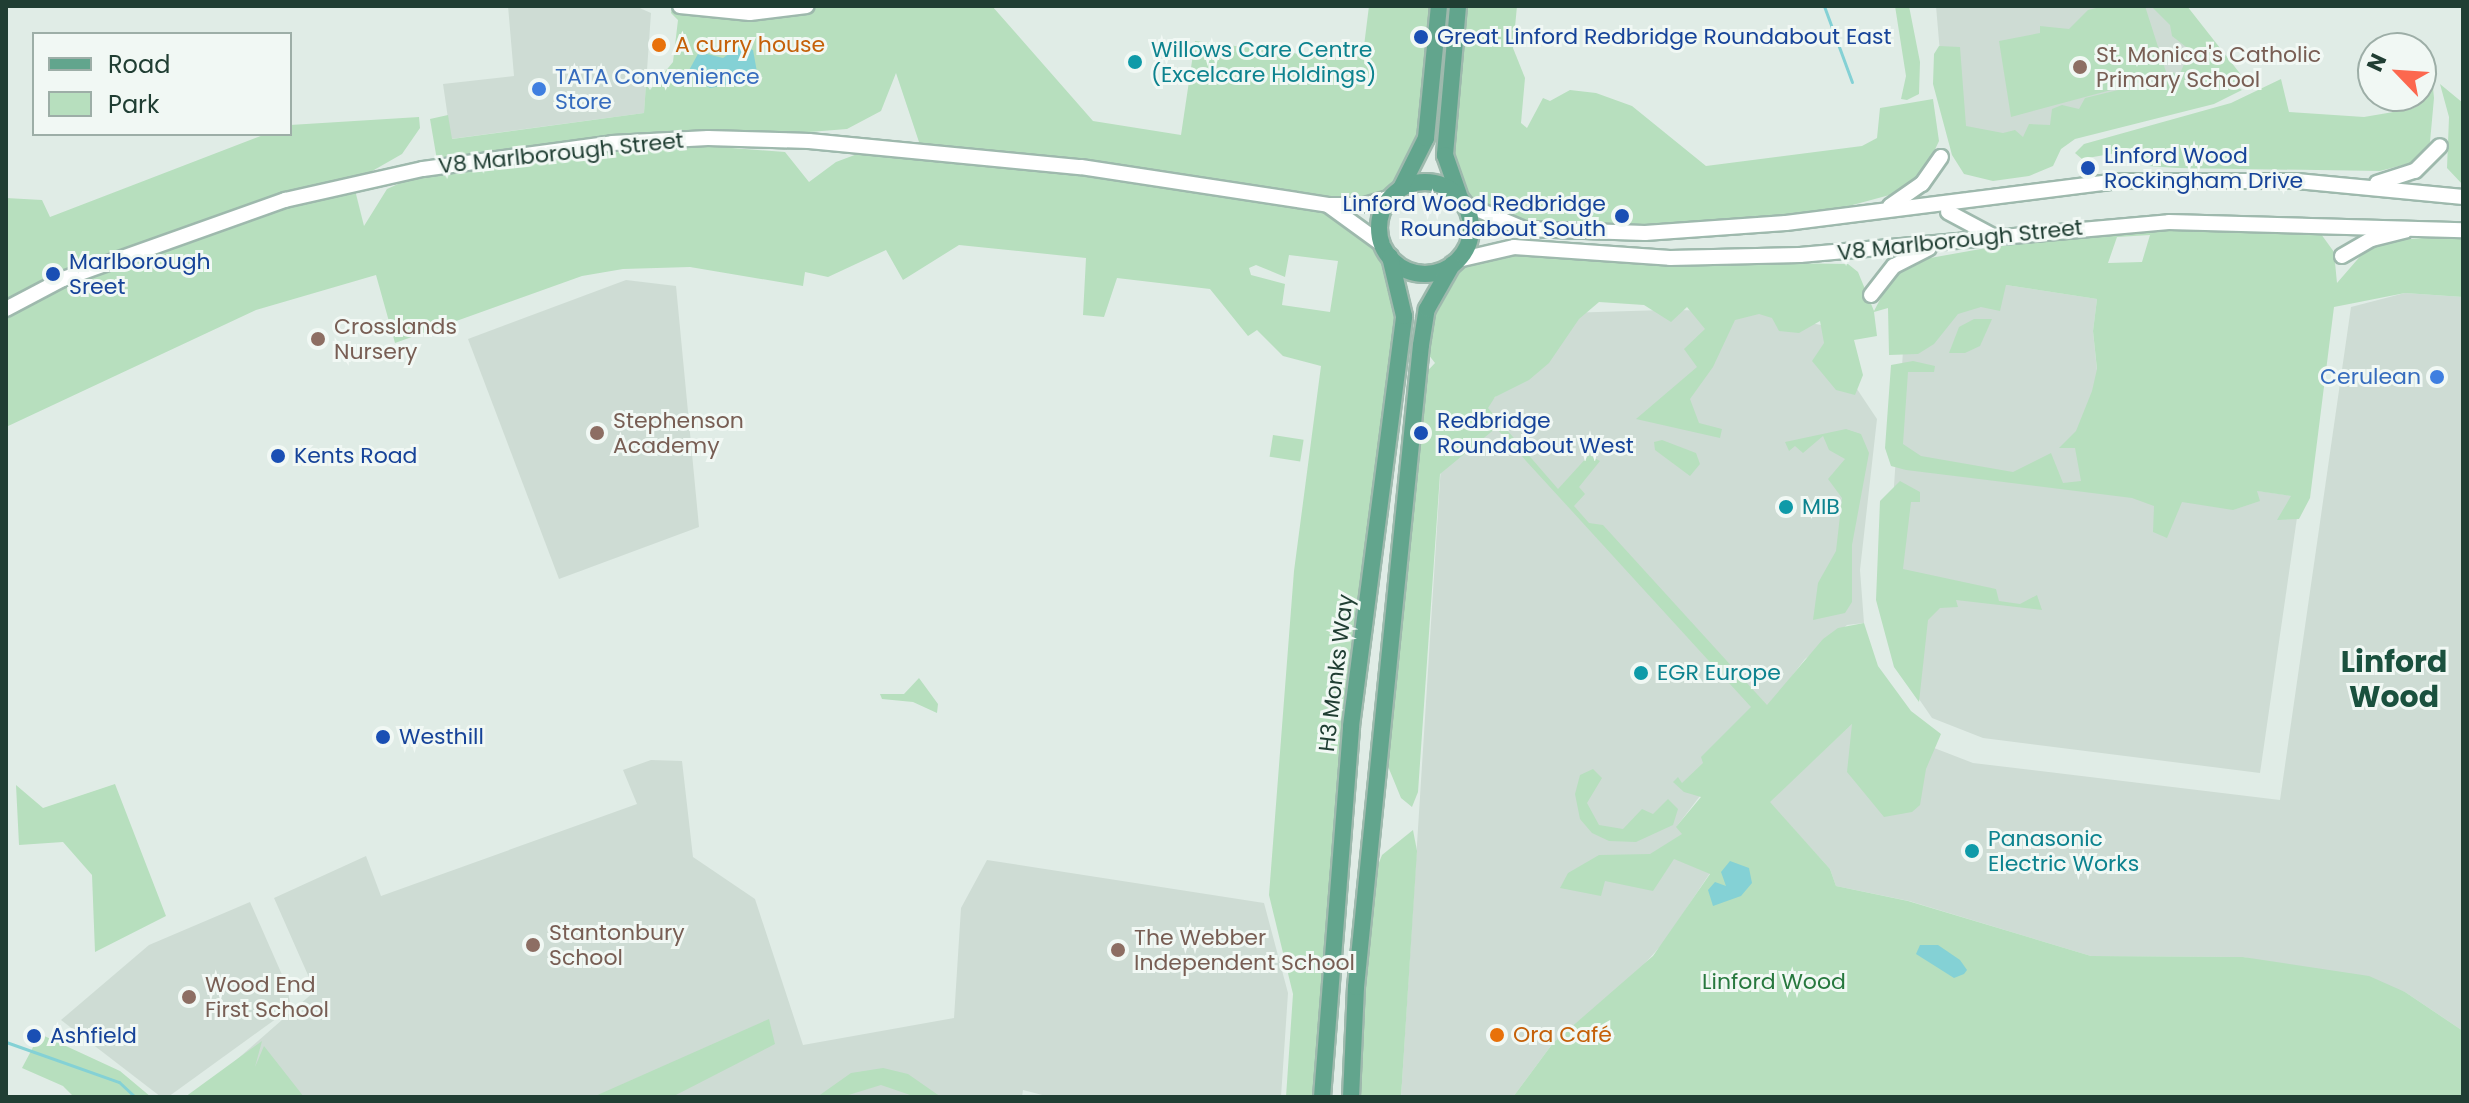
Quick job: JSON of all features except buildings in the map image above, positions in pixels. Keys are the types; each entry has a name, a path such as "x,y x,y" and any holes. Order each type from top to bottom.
{"main road":[{"path":"680,6 750,13 807,6"},
{"path":"1439,6 1429,122 1418,163 1380,220 1386,251 1414,273 1434,273 1455,262"},
{"path":"1351,1097 1356,987 1421,345 1427,309 1471,233 1462,200 1448,174 1448,126 1458,6"},
{"name":"V8 Marlborough Street","path":"6,309 63,279 201,226 353,182 644,141 672,139 900,148 1097,169 1328,205 1365,205 1396,193"},
{"path":"2369,186 2415,171 2440,146"},
{"path":"1886,208 1922,184 1941,157"},
{"name":"V8 Marlborough Street","path":"1462,200 1524,229 1696,232 2118,181 2369,186 2463,197"},
{"path":"1396,193 1431,182 1462,200"},
{"name":"V8 Marlborough Street","path":"1328,205 1386,251"},
{"path":"1948,212 1993,236"},
{"name":"V8 Marlborough Street","path":"1455,262 1527,247 1712,257 1937,244 1993,236 2169,222 2463,230"},
{"path":"2342,256 2372,239 2421,227"},
{"path":"1871,295 1894,266 1937,244"},
{"name":"H3 Monks Way","path":"1322,1097 1350,740 1404,316 1386,251"}],"shaded area":[{"path":"508,6 635,6 651,13 644,113 451,139 443,84 514,76"},
{"name":"St. Monica's Catholic Primary School","path":"1936,6 2174,6 2235,87 2063,132 2046,156 1947,135"},
{"name":"Stephenson Academy","path":"626,280 676,286 699,527 559,579 468,339"},
{"path":"2006,285 2097,299 2093,331 2107,469 2300,497 2260,773 1983,738 1932,718 1908,683 1891,531 1905,321"},
{"path":"2405,293 2463,297 2463,1031 2405,992 2243,957 2091,956 1909,901 1836,886 1830,869 1769,802 1871,706 1916,741 1973,763 2280,800 2351,307"},
{"path":"1751,311 1831,327 1841,365 1877,419 1860,570 1864,623 1847,625 1805,659 1677,826 1705,858 1710,873 1664,942 1632,978 1553,1043 1513,1097 1401,1097 1442,449 1524,369 1565,313"},
{"name":"Stantonbury School","path":"651,760 682,761 693,857 755,899 803,1045 954,1018 961,908 987,860 1264,903 1288,993 1281,1097 1050,1097 1023,1090 1022,1097 194,1097 315,991 274,898 366,856 381,896 637,804 623,770"},
{"name":"Wood End First School","path":"250,902 287,986 291,1008 168,1097 161,1097 61,1020 149,945"}],"green space":[{"path":"672,6 992,6 1093,121 1181,135 1195,41 1348,60 1363,54 1369,6 1436,6 1429,122 1391,197 1330,205 1383,245 1404,316 1322,1097 1286,1097 1293,994 1269,895 1294,571 1321,366 1283,356 1257,330 1248,336 1210,289 1117,278 1104,317 1083,315 1086,258 959,245 903,280 886,250 828,277 805,272 803,286 690,267 623,269 582,276 395,343 376,275 256,310 6,427 6,198 42,200 50,217 261,136 292,136 292,125 419,117 420,128 402,154 353,182 364,226 387,189 438,166 430,119 448,115 452,139 644,113 646,84 650,90 673,62 678,20 671,13","holes":["896,73 920,145 876,147 836,162 809,182 785,152 668,143 847,129 881,111","1289,255 1338,261 1330,312 1282,305 1285,284 1251,275 1249,268 1256,265 1285,277"]},
{"path":"1458,6 1517,6 1513,48 1525,78 1521,123 1527,128 1543,98 1550,101 1570,90 1596,93 1632,106 1706,166 1862,146 1877,138 1880,108 1933,99 1939,141 1923,175 1897,193 1786,223 1568,232 1550,222 1524,229 1459,197 1448,126"},
{"path":"1895,6 1909,6 1920,62 1919,94 1907,100 1901,99 1906,76"},
{"path":"2104,6 2145,6 2167,75 2011,117 1999,41 2040,33 2040,26 2069,29 2088,10"},
{"path":"2151,6 2187,6 2242,76 2236,86 2242,90 2214,104 2075,139 2061,149 2053,166 2029,176 1993,181 1964,174 1952,155 1933,84 1934,54 1939,46 1960,47 1966,126 2003,133 2015,130 2023,137 2029,124 2050,125 2052,109 2062,105 2079,109 2085,98 2168,78 2172,72 2179,76 2190,50 2172,36 2170,25"},
{"path":"2281,79 2289,112 2364,117 2393,112 2433,112 2430,142 2422,160 2380,171 2177,168 2148,166 2127,151 2082,159 2075,153 2084,144 2231,103"},
{"path":"2440,84 2463,103 2463,185 2447,168 2449,117"},
{"path":"2120,224 2306,228 2321,234 2334,252 2337,283 2363,253 2383,241 2463,235 2463,297 2405,293 2334,307 2310,498 2299,519 2277,520 2291,496 2257,491 2260,501 2233,510 2182,502 2167,538 2153,532 2154,506 2132,498 1891,466 1885,448 1891,365 1913,361 1935,366 1934,372 1908,372 1903,444 1921,456 2013,472 2051,453 2063,483 2081,481 2075,448 2059,448 2076,431 2092,391 2097,369 2093,331 2097,299 2006,285 2000,311 1981,307 1958,314 1934,344 1918,354 1889,355 1888,308 1874,312 1877,336 1854,340 1863,375 1855,395 1836,390 1812,361 1824,343 1820,321 1799,333 1779,331 1772,318 1759,314 1735,320 1713,367 1690,399 1699,423 1722,429 1720,438 1636,419 1697,367 1684,349 1705,329 1687,307 1671,322 1644,305 1599,302 1579,319 1549,363 1529,380 1495,397 1488,408 1558,489 1589,455 1600,461 1579,487 1585,494 1574,506 1589,523 1603,525 1767,705 1823,639 1838,628 1864,623 1878,666 1911,711 1941,734 1926,769 1920,805 1912,812 1884,817 1847,772 1852,724 1770,802 1830,869 1836,886 1908,901 2091,956 2243,957 2369,976 2405,992 2463,1031 2463,1097 1513,1097 1553,1043 1653,956 1710,874 1674,859 1653,891 1605,881 1601,896 1560,888 1568,873 1599,855 1650,854 1682,834 1676,827 1701,797 1684,792 1673,782 1678,777 1682,783 1703,763 1701,757 1751,707 1496,428 1440,474 1418,792 1412,807 1401,798 1385,759 1416,383 1435,363 1421,345 1452,265 1505,248 1712,262 1848,264 1858,272 1874,311 1896,269 1919,260","holes":["2150,235 2142,262 2108,263 2117,237"]},
{"path":"1974,319 1992,319 1980,346 1965,353 1949,353 1959,327"},
{"path":"1846,429 1861,434 1869,453 1852,545 1852,602 1845,613 1813,620 1818,583 1836,551 1842,498 1828,479 1845,459 1829,450 1823,436 1803,453 1795,446 1789,451 1785,442"},
{"path":"1273,435 1304,440 1300,462 1270,457"},
{"path":"1662,440 1696,453 1700,464 1690,476 1655,450 1654,442"},
{"path":"1900,481 1920,492 1920,502 1911,502 1903,569 1996,589 1999,601 2020,604 2037,595 2042,610 1956,600 1958,607 1940,608 1928,620 1919,702 1894,667 1876,600 1880,501"},
{"path":"919,678 938,704 937,713 913,702 882,699 880,694 904,694"},
{"path":"1593,769 1602,778 1587,803 1599,825 1623,829 1642,809 1653,814 1668,799 1678,809 1673,825 1636,842 1609,841 1592,833 1580,819 1575,794 1580,775"},
{"path":"115,784 166,916 95,952 92,875 63,842 19,845 16,785 43,808"},
{"path":"1413,830 1417,851 1401,1097 1351,1097 1368,890 1382,855"},
{"path":"769,1019 775,1044 672,1097 593,1097"},
{"path":"40,1034 120,1071 151,1097 74,1097 63,1086 22,1068"},
{"path":"262,1041 255,1067 264,1046 304,1097 185,1097"},
{"path":"883,1068 908,1074 941,1097 916,1097 881,1085 842,1097 817,1097 851,1073"}],"water":[{"path":"740,46 753,50 757,72 753,80 710,88 687,74 699,52 723,58"},
{"path":"1730,861 1749,868 1752,883 1741,896 1713,906 1708,890 1715,882 1726,886 1721,872"},
{"path":"1920,945 1938,945 1960,960 1967,970 1964,974 1954,978 1916,954"}],"waterway":[{"path":"1824,6 1852,82"},
{"path":"6,1042 119,1082 135,1097"}],"place":[{"name":"Great Linford Redbridge Roundabout East","path":"1421,37"},
{"name":"A curry house","path":"659,45"},
{"name":"Willows Care Centre (Excelcare Holdings)","path":"1135,62"},
{"name":"St. Monica's Catholic Primary School","path":"2080,67"},
{"name":"TATA Convenience Store","path":"539,89"},
{"name":"Linford Wood Rockingham Drive","path":"2088,168"},
{"name":"Linford Wood Redbridge Roundabout South","path":"1622,216"},
{"name":"Marlborough Sreet","path":"53,274"},
{"name":"Crosslands Nursery","path":"318,339"},
{"name":"Cerulean","path":"2437,377"},
{"name":"Stephenson Academy","path":"597,433"},
{"name":"Redbridge Roundabout West","path":"1421,433"},
{"name":"Kents Road","path":"278,456"},
{"name":"MIB","path":"1786,507"},
{"name":"EGR Europe","path":"1641,673"},
{"name":"Westhill","path":"383,737"},
{"name":"Panasonic Electric Works","path":"1972,851"},
{"name":"Stantonbury School","path":"533,945"},
{"name":"The Webber Independent School","path":"1118,950"},
{"name":"Wood End First School","path":"189,997"},
{"name":"Ora Café","path":"1497,1035"},
{"name":"Ashfield","path":"34,1036"}],"district":[{"name":"Linford Wood","path":"2394,679"}]}
